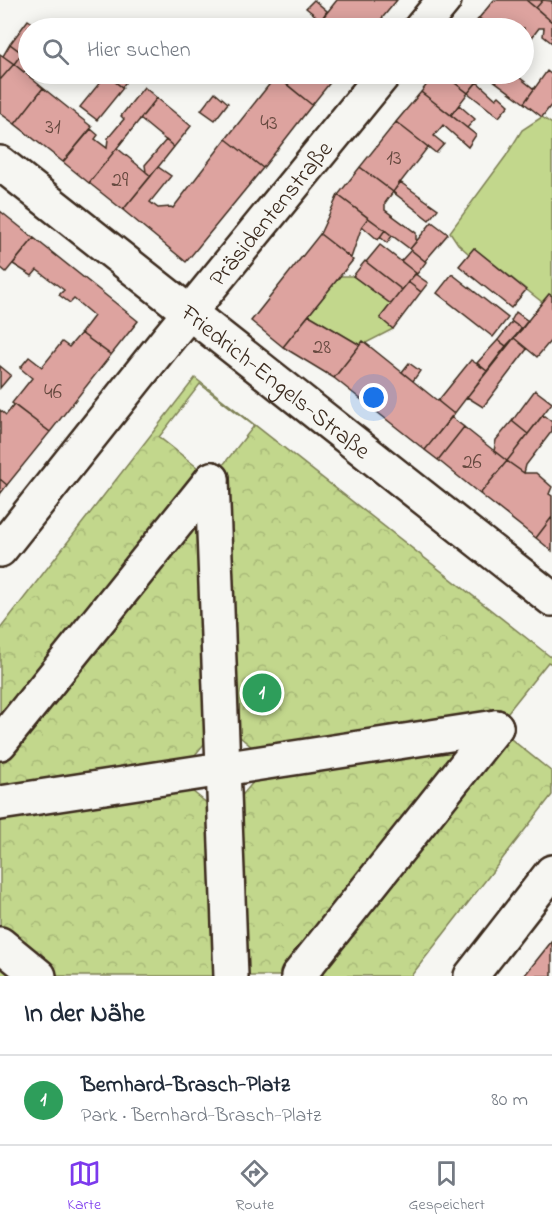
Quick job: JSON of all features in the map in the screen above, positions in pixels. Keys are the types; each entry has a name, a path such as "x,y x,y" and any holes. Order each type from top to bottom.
{"street":[{"path":"429,18 444,0"},
{"name":"Präsidentenstraße","path":"0,550 189,312 376,84"},
{"name":"Friedrich-Engels-Straße","path":"0,163 552,599"},
{"path":"0,743 212,479 231,976"},
{"path":"0,803 496,727 298,976"},
{"path":"471,976 552,872"},
{"path":"0,944 39,976"}],"green space":[{"path":"542,117 552,124 552,296 549,294 542,302 474,248 469,254 450,232 506,156 522,130"},
{"path":"340,276 353,276 391,304 380,318 393,329 366,343 363,341 360,345 309,315"},
{"path":"195,378 552,658 552,664 548,662 496,727 552,772 552,795 411,976 0,976 0,629","holes":["200,384 254,426 212,479 159,437","222,722 270,762 224,817 176,778"]}],"building":[{"path":"314,0 327,11 322,18 318,18 306,8"},
{"path":"337,0 397,0 382,18 323,18"},
{"path":"494,0 526,0 552,22 552,43 543,36 544,28 539,28 534,35 534,18 479,18"},
{"path":"526,0 543,0 536,8"},
{"path":"543,0 552,1 552,22 536,8"},
{"path":"18,33 18,50 10,44"},
{"path":"10,44 18,50 18,58 14,64 3,56"},
{"path":"0,54 14,64 0,80"},
{"path":"14,64 18,67 18,84 38,84 43,88 15,124 0,113 0,80"},
{"path":"547,71 552,75 552,104 542,117 524,103"},
{"path":"99,84 118,84 123,88 97,120 80,107"},
{"path":"270,84 286,84 312,105 263,168 226,139"},
{"path":"286,84 329,84 312,105"},
{"path":"427,84 456,84 468,93 451,115 421,92"},
{"path":"456,84 475,84 468,93"},
{"path":"475,84 479,84 496,99 499,96 509,105 499,117 468,93"},
{"path":"498,84 528,84 534,89 524,103"},
{"path":"144,87 157,98 89,183 63,162 91,129 98,135 95,139 107,148 108,138 124,119 121,116"},
{"path":"43,88 92,127 63,162 15,124"},
{"path":"215,92 228,103 215,120 201,110"},
{"path":"421,92 476,135 468,147 443,125 434,136 444,144 436,153 396,122"},
{"path":"157,98 191,126 174,147 140,119"},
{"path":"459,105 475,119 467,128 451,115"},
{"path":"396,122 428,147 393,192 360,167"},
{"path":"226,139 263,168 186,262 123,210 158,167 171,176 150,202 158,208 173,208"},
{"path":"166,140 174,147 151,176 146,172 145,165"},
{"path":"117,148 151,176 123,210 89,183"},
{"path":"360,167 393,192 385,203 385,210 416,233 416,242 410,249 338,195"},
{"path":"400,182 438,209 429,220 393,192"},
{"path":"338,195 368,218 362,226 351,258 320,234"},
{"path":"0,211 34,238 6,272 0,267"},
{"path":"368,218 385,230 378,240 362,226"},
{"path":"432,222 448,234 425,261 410,249"},
{"path":"385,230 392,236 387,243 380,237"},
{"path":"320,234 353,260 283,347 251,321"},
{"path":"34,238 138,321 111,355 81,333 94,316 74,299 70,303 59,295 64,290 37,270 32,276 13,264"},
{"path":"380,245 416,273 402,290 366,262"},
{"path":"474,248 526,290 511,308 459,266"},
{"path":"411,250 426,262 417,274 401,261"},
{"path":"365,261 402,290 391,304 353,276"},
{"path":"415,274 428,283 421,292 408,282"},
{"path":"452,274 508,318 493,337 437,293"},
{"path":"408,282 421,292 393,329 380,318"},
{"path":"549,294 552,296 552,339 537,357 514,338"},
{"path":"516,312 528,321 522,329 511,321"},
{"path":"309,315 360,345 334,378 283,347"},
{"path":"512,322 522,329 506,346 498,340"},
{"path":"81,333 111,355 50,432 12,403 32,378 20,368 29,357 42,367 62,342 69,347"},
{"path":"514,338 527,349 483,407 467,397"},
{"path":"498,340 506,346 487,371 477,363"},
{"path":"363,341 454,414 425,450 334,378"},
{"path":"471,360 487,371 454,414 438,401"},
{"path":"409,363 420,371 413,381 402,372"},
{"path":"0,366 11,375 0,388"},
{"path":"535,390 552,403 528,434 512,421"},
{"path":"14,405 50,432 7,485 0,479 0,410 6,415"},
{"path":"543,415 552,422 552,431 526,465 524,473 507,461"},
{"path":"451,417 464,427 438,460 425,450"},
{"path":"512,421 528,434 507,461 494,451 496,440"},
{"path":"464,427 507,461 480,494 438,460"},
{"path":"507,461 524,473 536,473 552,487 549,494 552,496 552,517 536,538 480,494"},
{"path":"0,479 7,485 0,494"},
{"path":"552,517 552,551 536,538"},
{"path":"552,941 552,976 524,976"}],"place":[{"name":"Bernhard-Brasch-Platz","path":"262,693"}]}
